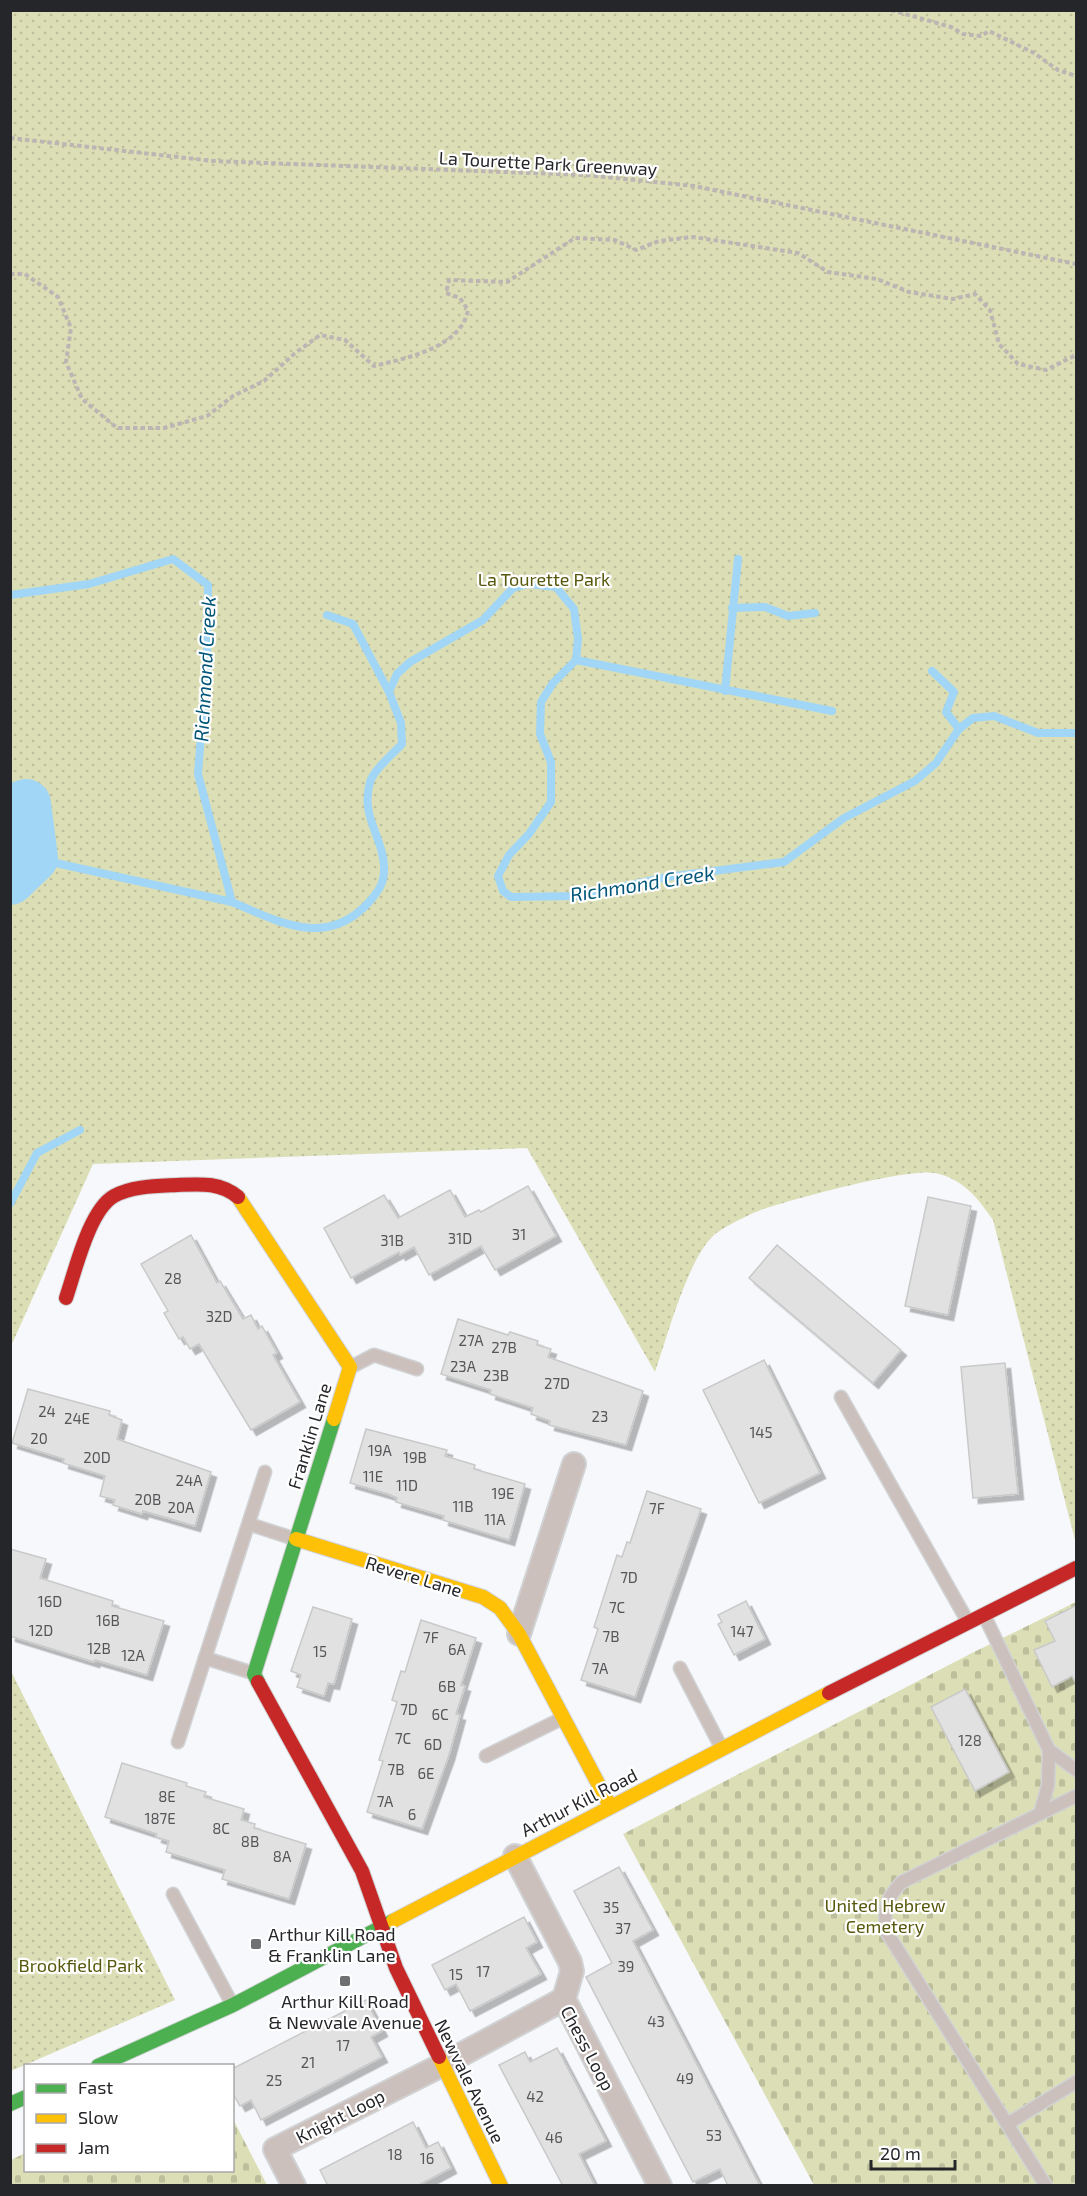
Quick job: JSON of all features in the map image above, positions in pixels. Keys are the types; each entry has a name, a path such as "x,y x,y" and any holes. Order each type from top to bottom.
{"street":[{"name":"Franklin Lane","path":"66,1299 97,1217 110,1198 131,1190 218,1185 228,1189 243,1202 350,1367 254,1674"},
{"path":"519,1634 574,1464"},
{"name":"Revere Lane","path":"296,1539 483,1598 500,1608 519,1634 610,1806"},
{"name":"Arthur Kill Road","path":"102,2064 233,2005 722,1748 1077,1568"},
{"path":"254,1674 362,1870 382,1926"},
{"path":"515,1856 570,1962 572,1971 564,1999"},
{"name":"Newvale Avenue","path":"382,1926 396,1968 501,2186"},
{"name":"Chess Loop","path":"442,2065 564,1999 660,2186"},
{"name":"Knight Loop","path":"294,2186 275,2149 442,2065"},
{"path":"10,2104 24,2098"}],"lane":[{"path":"350,1367 374,1355 417,1369"},
{"path":"841,1396 969,1623"},
{"path":"178,1742 265,1472"},
{"path":"249,1524 296,1539"},
{"path":"984,1616 1049,1750 1048,1785 1040,1814"},
{"path":"205,1658 254,1674"},
{"path":"680,1668 722,1748"},
{"path":"486,1756 563,1718"},
{"path":"1049,1750 1077,1770"},
{"path":"1046,2186 886,1931 884,1910 890,1894 902,1882 1077,1796"},
{"path":"173,1894 233,2005"},
{"path":"1009,2124 1077,2082"}],"path":[{"path":"891,10 951,27 963,34 981,36 989,31 1034,53 1058,69 1077,76"},
{"name":"La Tourette Park Greenway","path":"10,138 213,161 585,175 694,186 1077,264"},
{"path":"10,274 25,274 58,297 71,328 66,362 82,399 117,428 164,428 207,416 233,396 264,381 294,354 320,335 345,340 375,366 416,356 449,338 466,320 468,310 460,298 446,293 449,280 507,282 575,238 615,240 636,250 659,241 693,237 798,253 828,272 877,279 909,292 953,299 975,294 990,310 999,344 1018,364 1046,370 1077,355"}],"green space":[{"name":"La Tourette Park","path":"11,10 1076,11 1076,1544 993,1220 961,1184 935,1173 877,1179 802,1198 761,1210 718,1232 704,1246 687,1279 655,1372 527,1148 93,1164 11,1346"},
{"name":"United Hebrew Cemetery","path":"1076,1602 1076,2185 814,2185 623,1834 972,1653"},
{"name":"Brookfield Park","path":"10,1669 175,2000 10,2071"},
{"path":"234,2121 267,2185 11,2185 11,2160 24,2154 24,2172 234,2172"}],"building":[{"path":"528,1186 556,1236 495,1270 481,1246 429,1275 414,1247 400,1255 399,1252 351,1278 324,1228 384,1195 398,1218 450,1190 465,1217 479,1210 481,1212"},
{"path":"928,1197 971,1206 948,1315 905,1306"},
{"path":"191,1235 217,1283 220,1281 243,1319 251,1315 258,1329 262,1326 277,1353 273,1355 300,1402 251,1430 199,1344 190,1349 183,1337 179,1339 164,1313 168,1311 141,1264"},
{"path":"777,1245 901,1350 873,1383 749,1278"},
{"path":"458,1319 508,1335 510,1332 538,1341 537,1345 551,1349 548,1357 643,1391 626,1445 549,1425 550,1421 531,1414 533,1408 490,1394 491,1390 441,1374"},
{"path":"764,1360 820,1473 759,1503 703,1390"},
{"path":"1005,1363 1018,1494 973,1498 961,1367"},
{"path":"28,1389 110,1411 109,1415 122,1420 117,1439 211,1472 195,1526 113,1505 115,1500 100,1496 105,1476 63,1463 64,1459 12,1443"},
{"path":"366,1429 447,1450 445,1456 475,1465 474,1469 525,1484 509,1540 443,1520 444,1516 396,1502 397,1498 388,1494 350,1483"},
{"path":"647,1491 701,1509 635,1697 581,1680 598,1629 594,1627 617,1555 622,1557 627,1542 630,1543"},
{"path":"10,1549 46,1559 40,1578 113,1601 112,1606 164,1621 147,1675 95,1660 94,1662 10,1636"},
{"path":"746,1601 765,1639 734,1655 718,1624 722,1622 718,1615"},
{"path":"1077,1605 1077,1685 1072,1676 1052,1687 1034,1650 1055,1641 1045,1621"},
{"path":"313,1607 352,1619 334,1684 328,1683 324,1696 297,1687 301,1675 291,1671"},
{"path":"421,1620 476,1638 461,1685 465,1686 456,1714 460,1715 449,1755 422,1829 367,1812 383,1761 379,1760 397,1702 392,1700 401,1671 405,1672"},
{"path":"965,1689 1009,1772 975,1791 931,1707"},
{"path":"122,1763 187,1783 186,1786 206,1792 204,1797 244,1809 241,1820 255,1824 254,1828 306,1844 289,1899 222,1879 225,1870 166,1852 169,1841 156,1837 157,1834 105,1817"},
{"path":"619,1867 653,1930 633,1941 760,2186 728,2186 720,2169 693,2182 586,1977 612,1963 574,1891"},
{"path":"524,1917 537,1942 526,1948 541,1974 470,2011 456,1984 445,1990 432,1965"},
{"path":"366,2000 382,2031 371,2037 382,2057 261,2120 251,2100 240,2106 234,2096 234,2068"},
{"path":"557,2048 606,2141 579,2154 595,2186 563,2186 499,2065 525,2052 530,2062"},
{"path":"413,2122 426,2148 438,2142 451,2168 417,2186 328,2186 320,2170"}],"waterway":[{"name":"Richmond Creek","path":"10,595 89,584 173,559 208,585 207,659 198,774 232,902 267,917 302,927 320,928 336,925 353,916 373,898 382,882 383,855 370,816 368,794 375,772 402,744 401,723 389,692 397,674 410,662 483,620 513,588 528,584 556,587 574,609 578,639 576,660 553,683 541,702 540,734 551,762 551,802 529,834 509,855 498,876 503,891 511,897 580,896 667,877 784,862 844,818 915,781 936,763 959,729 973,718 994,716 1038,733 1076,733"},
{"path":"725,691 738,559"},
{"path":"732,608 765,607 788,616 815,613"},
{"path":"327,615 353,624 389,692"},
{"path":"576,660 832,711"},
{"path":"932,671 954,692 946,712 959,729"},
{"name":"Richmond Creek","path":"10,785 26,804"},
{"name":"Richmond Creek","path":"10,880 33,858 26,804"},
{"path":"33,858 232,902"},
{"path":"10,1204 37,1153 80,1130"}],"traffic: fast":[{"path":"258,1682 254,1674 334,1419"},
{"path":"102,2064 233,2005 393,1921"},
{"path":"10,2104 24,2098"}],"traffic: slow":[{"path":"238,1197 350,1367 334,1419"},
{"path":"296,1539 483,1597 500,1608 519,1634 610,1806"},
{"path":"393,1921 829,1693"},
{"path":"439,2057 501,2186"}],"traffic: jam":[{"path":"66,1298 90,1228 105,1203 114,1196 145,1187 202,1184 217,1186 238,1197"},
{"path":"829,1693 1076,1568"},
{"path":"258,1682 362,1871 396,1968 439,2057"}],"place":[{"name":"Arthur Kill Road & Franklin Lane","path":"256,1944"},
{"name":"Arthur Kill Road & Newvale Avenue","path":"345,1981"}]}
